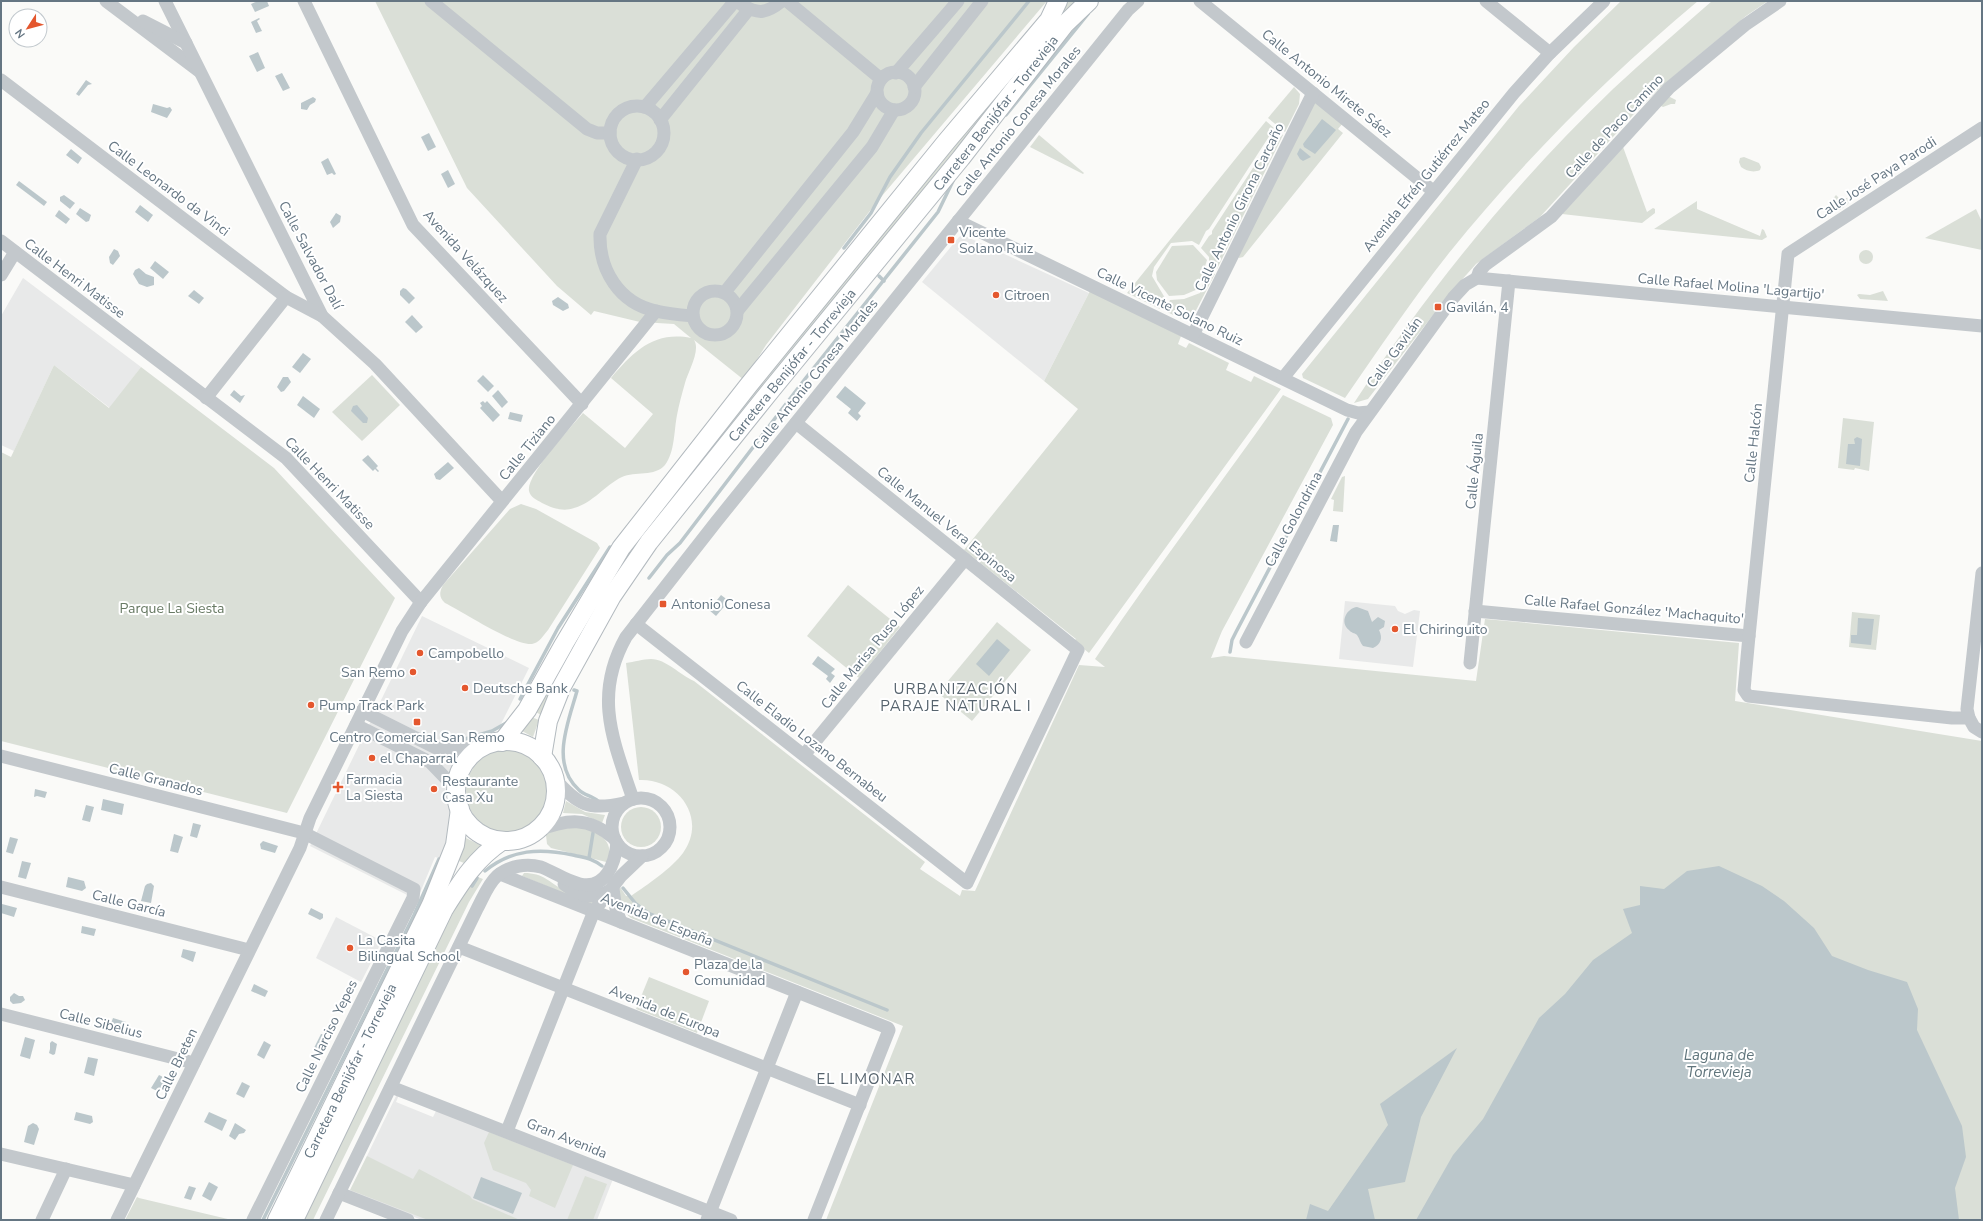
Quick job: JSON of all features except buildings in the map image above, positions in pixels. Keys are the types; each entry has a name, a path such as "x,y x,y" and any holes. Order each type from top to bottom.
{"main road":[{"name":"Carretera Benijófar - Torrevieja","path":"502,742 527,710 621,548 753,380 946,142 1049,20 1058,1"},
{"name":"Carretera Benijófar - Torrevieja","path":"542,757 548,721 561,688 612,596 649,542 766,396 961,158 1065,24 1089,1"},
{"path":"502,742 511,742 528,746 542,757 554,778 556,792 553,807 547,820 536,831 520,839 502,841 487,837 474,829 460,809 456,789 463,766 480,749 502,742"},
{"name":"Carretera Benijófar - Torrevieja","path":"277,1220 431,904 455,845 460,809"},
{"name":"Carretera Benijófar - Torrevieja","path":"294,1220 444,909 470,869 478,860 502,841"}],"street":[{"name":"Calle Salvador Dalí","path":"165,1 322,316 375,364 502,500"},
{"name":"Avenida Velázquez","path":"304,1 413,225 582,404"},
{"path":"431,1 588,129 597,133 610,133"},
{"path":"645,107 735,1"},
{"path":"738,1 749,9 763,12 770,10 782,1"},
{"path":"788,1 882,79"},
{"path":"896,73 958,1"},
{"path":"914,87 982,1"},
{"name":"Calle Antonio Conesa Morales","path":"629,801 613,735 608,700 608,688 613,663 622,644 636,624 958,221 1128,10 1138,1"},
{"name":"Calle Antonio Mirete Sáez","path":"1200,1 1433,191"},
{"path":"1486,1 1550,53"},
{"name":"Avenida Efrén Gutiérrez Mateo","path":"1283,378 1433,191 1550,53 1604,1"},
{"name":"Calle de Paco Camino","path":"1477,278 1479,272 1485,265 1551,217 1664,93 1745,25 1780,1"},
{"path":"110,4 186,43"},
{"path":"110,4 201,73"},
{"path":"660,120 749,9"},
{"path":"160,42 186,43"},
{"path":"725,292 853,132 877,93 882,79 891,73 902,73 912,79 914,87 913,101 905,109 894,110 886,108 880,101 877,93"},
{"name":"Calle Leonardo da Vinci","path":"1,80 286,297 322,316"},
{"name":"Calle Antonio Girona Carcaño","path":"1193,335 1313,93"},
{"path":"640,105 645,107 655,111 663,124 664,140 656,153 642,160 626,158 614,148 610,133 614,118 625,108 640,105"},
{"path":"738,310 734,300 725,292 713,291 702,295 695,304 693,316 699,329 712,335 725,333 735,324 738,310 872,147 894,110"},
{"name":"Calle José Paya Parodi","path":"1788,254 1982,128"},
{"path":"638,159 600,234 600,249 608,274 620,291 637,304 656,311 693,316"},
{"name":"Calle Vicente Solano Ruiz","path":"958,221 1347,410 1358,413 1369,412"},
{"name":"Calle Henri Matisse","path":"1,241 286,458 421,602"},
{"path":"1,275 15,252"},
{"name":"Calle Halcón","path":"1750,636 1788,254"},
{"name":"Calle Rafael Molina 'Lagartijo'","path":"1477,278 1982,326"},
{"name":"Calle Gavilán","path":"1369,412 1453,298 1465,285 1477,278"},
{"name":"Calle Águila","path":"1470,664 1509,281"},
{"path":"206,398 286,297"},
{"name":"Calle Tiziano","path":"362,712 402,631 421,602 502,500 507,498 656,311"},
{"name":"Calle Golondrina","path":"1246,642 1356,432 1369,412"},
{"name":"Calle Manuel Vera Espinosa","path":"796,423 1078,650 968,883"},
{"name":"Calle Marisa Ruso López","path":"804,755 965,559"},
{"path":"1982,573 1968,709 1969,718 1974,727 1982,732"},
{"name":"Calle Rafael González 'Machaquito'","path":"1475,611 1750,636 1744,690 1748,696 1952,718 1969,718"},
{"name":"Calle Eladio Lozano Bernabeu","path":"636,624 968,883"},
{"path":"362,712 436,748 480,749"},
{"name":"Calle Breten","path":"117,1220 300,848 304,833 362,712"},
{"path":"356,725 430,762 456,789"},
{"name":"Calle Granados","path":"1,756 304,833"},
{"path":"507,1131 594,911 622,876 642,856 657,851 663,845 670,831 670,822 665,811 657,802 645,798 607,807 588,806 570,796 554,778"},
{"path":"326,1220 486,892 500,874 510,868 526,865 541,867 580,884 597,882 608,873 612,866 616,841 613,832 613,819 619,808 629,801"},
{"path":"536,831 558,823 581,821 598,827 628,852 642,856"},
{"name":"Calle Narciso Yepes","path":"252,1220 413,898 414,888 304,833"},
{"path":"550,871 566,886 584,895 598,896 613,889"},
{"name":"Avenida de España","path":"500,874 888,1028 889,1030 860,1105"},
{"name":"Calle García","path":"1,887 249,950"},
{"path":"613,889 616,909 621,922"},
{"name":"Avenida de Europa","path":"459,947 860,1105"},
{"path":"709,1216 797,992"},
{"name":"Calle Sibelius","path":"1,1014 194,1063"},
{"name":"Gran Avenida","path":"391,1087 507,1131 709,1216 731,1220"},
{"path":"814,1220 860,1105"},
{"path":"2,1155 134,1185"},
{"path":"42,1220 66,1170"},
{"path":"339,1193 408,1220"}],"shaded area":[{"path":"963,235 1089,293 1044,381 922,282 959,237"},
{"path":"23,278 141,367 110,408 54,365 14,451 1,445 1,316"},
{"name":"El Chiringuito","path":"1345,601 1395,606 1398,611 1405,614 1414,610 1420,611 1413,667 1339,659"},
{"name":"Centro Comercial San Remo","path":"422,616 529,668 500,726 463,740 444,783 452,815 442,859 435,857 417,900 310,846"},
{"name":"La Casita Bilingual School","path":"336,917 382,941 361,982 316,958"},
{"path":"397,1094 399,1095 396,1102 433,1117 437,1109 613,1179 597,1220 422,1220 351,1192 350,1191"}],"green space":[{"path":"375,1 1047,1 876,203 766,345 744,380 694,340 696,344 695,355 680,403 671,454 665,465 656,471 622,477 581,506 566,510 546,505 534,498 529,491 534,474 550,451 583,413 625,448 653,414 611,378 628,359 655,340 678,337 691,338 674,324 640,322 594,311 591,315 557,286 467,188"},
{"path":"1069,1 1076,1 758,394 541,715 534,711 583,621 646,527"},
{"path":"1621,1 1698,1 1599,89 1506,185 1435,271 1345,398 1303,378 1302,374 1519,106 1574,47"},
{"path":"1712,1 1768,1 1746,16 1663,85 1633,115 1540,217 1476,264 1450,293 1368,399 1354,403 1412,319 1443,278 1508,200 1577,125 1613,89"},
{"path":"1294,87 1300,94 1299,104 1285,132 1268,118"},
{"path":"1666,97 1676,100 1675,104 1663,107 1659,105"},
{"path":"1316,102 1343,123 1338,129 1343,133 1243,257 1239,258 1238,257 1312,104"},
{"path":"1266,121 1274,128 1270,131 1270,135 1209,229 1206,231 1199,245 1192,241 1171,243 1154,267 1152,276 1165,298 1160,309 1127,293"},
{"path":"1277,130 1283,135 1217,269 1209,266 1209,257 1201,248 1212,234 1212,231 1273,137 1276,135"},
{"path":"1039,135 1084,173 1083,174 1030,147"},
{"path":"1623,147 1647,212 1653,208 1655,209 1655,213 1642,223 1562,214"},
{"path":"1744,157 1759,163 1761,167 1760,170 1750,171 1741,167 1739,162 1740,158"},
{"path":"1836,195 1840,199 1847,198 1849,201 1848,204 1840,210 1836,210 1831,201"},
{"path":"1697,201 1697,209 1760,236 1762,229 1767,237 1762,240 1654,229"},
{"path":"1976,209 1982,222 1982,250 1925,238"},
{"path":"1193,245 1207,260 1198,289 1184,295 1169,296 1157,280 1156,272 1172,246"},
{"path":"1863,250 1869,250 1873,254 1873,260 1869,264 1863,264 1859,260 1859,254"},
{"path":"1207,271 1215,274 1192,318 1184,320 1165,311 1170,300 1184,299 1200,293"},
{"path":"1090,291 1181,336 1178,344 1186,348 1189,343 1229,363 1226,370 1251,382 1254,376 1281,389 1089,653 1074,641 1076,639 964,550 1078,409 1044,381"},
{"path":"1883,291 1888,301 1860,299 1857,295 1870,295"},
{"name":"Parque La Siesta","path":"54,365 109,408 141,367 274,468 395,598 287,813 1,741 1,452 11,457"},
{"path":"372,375 400,405 362,441 332,412"},
{"path":"1283,395 1331,418 1333,425 1222,631 1211,658 1224,656 1476,681 1485,619 1739,643 1735,701 1982,741 1982,1220 826,1220 903,1026 631,918 625,912 620,905 618,896 620,887 626,896 631,896 652,882 683,853 690,840 692,827 690,814 685,803 677,793 666,786 653,781 639,780 626,663 651,659 668,664 694,681 925,862 920,869 960,896 962,890 975,891 1079,665 1105,667 1095,659 1141,592"},
{"path":"1843,418 1874,422 1869,471 1855,468 1854,470 1838,468"},
{"path":"1345,476 1343,512 1333,511 1334,500 1331,499 1342,477"},
{"path":"521,504 536,509 597,543 600,548 548,630 539,641 532,644 514,640 489,628 445,603 440,595 443,585 510,509"},
{"path":"848,585 900,627 859,678 807,636"},
{"path":"1852,612 1880,615 1876,650 1849,647"},
{"path":"997,622 1031,650 972,721 938,693"},
{"path":"531,717 539,720 533,737 522,731"},
{"path":"507,750 523,753 536,762 545,775 548,791 545,807 536,820 523,829 507,832 491,829 478,820 469,807 466,791 469,775 478,762 491,753"},
{"path":"566,801 585,812 605,815 602,823 582,814 563,813"},
{"path":"641,807 655,813 661,827 655,841 641,847 627,841 621,827 627,813"},
{"path":"585,826 602,836 608,843 610,863 551,848 547,844 546,835 553,830"},
{"path":"466,838 482,846 464,863 459,861"},
{"path":"524,873 531,873 541,876 564,890 595,901 595,906 522,876"},
{"path":"475,876 483,879 469,902 313,1220 300,1220 454,908"},
{"path":"649,977 709,1001 697,1033 636,1009"},
{"path":"489,1132 573,1165 555,1208 529,1196 531,1190 526,1183 493,1170 484,1143"},
{"path":"367,1156 413,1179 419,1169 470,1196 472,1199 520,1220 428,1220 350,1190"},
{"path":"585,1176 607,1184 593,1220 567,1220"},
{"path":"137,1197 139,1198 232,1220 125,1220"}],"water":[{"path":"258,1 267,1 269,6 255,12 251,4"},
{"path":"259,18 260,19 257,21 262,31 256,33 251,22"},
{"path":"258,52 265,68 257,72 249,56"},
{"path":"282,73 290,88 283,91 275,76"},
{"path":"86,80 92,84 88,85 79,96 76,94"},
{"path":"313,97 316,99 315,102 310,105 307,110 301,109 301,103"},
{"path":"153,104 167,108 170,107 172,110 167,118 151,112"},
{"path":"1322,119 1336,130 1315,154 1304,147 1303,144"},
{"path":"429,133 436,147 428,151 421,137"},
{"path":"1300,148 1311,157 1303,161 1300,159 1297,154"},
{"path":"71,149 82,158 78,164 66,155"},
{"path":"328,158 336,174 334,175 332,173 327,175 321,162"},
{"path":"448,170 455,184 448,188 441,174"},
{"path":"19,181 47,202 44,206 16,185"},
{"path":"64,195 75,203 70,209 60,201 60,197"},
{"path":"140,205 153,215 148,222 135,212"},
{"path":"80,208 91,215 89,221 86,222 76,214"},
{"path":"59,210 70,219 66,224 55,216"},
{"path":"336,213 341,216 340,222 333,228 330,222"},
{"path":"114,249 118,251 120,256 113,265 110,263 109,257"},
{"path":"155,261 169,272 163,279 150,268"},
{"path":"139,268 146,274 154,277 154,285 147,287 139,284 133,274 135,270"},
{"path":"403,288 415,298 409,304 400,295 400,291"},
{"path":"194,290 204,298 199,304 188,296"},
{"path":"558,297 568,304 569,308 563,311 553,305 552,301"},
{"path":"412,315 423,327 416,333 405,322"},
{"path":"303,353 311,359 300,373 292,367"},
{"path":"483,375 494,386 488,392 477,381"},
{"path":"283,377 288,377 291,382 284,391 281,392 277,387"},
{"path":"845,386 866,403 858,413 861,416 857,421 848,413 851,409 836,397"},
{"path":"234,390 241,396 245,395 240,403 230,395"},
{"path":"498,390 508,402 502,408 492,396"},
{"path":"303,396 320,409 314,418 297,405"},
{"path":"483,401 485,403 487,401 500,415 493,422 480,408 482,406 480,403"},
{"path":"357,405 368,418 367,423 363,423 351,411 353,406"},
{"path":"510,412 523,415 521,422 508,419"},
{"path":"1857,437 1862,439 1860,466 1846,464 1848,444 1855,444 1854,439"},
{"path":"368,455 378,466 376,468 379,471 378,472 375,469 373,471 362,460"},
{"path":"448,462 454,468 440,480 436,479 434,474"},
{"path":"1333,525 1339,525 1337,542 1330,541"},
{"path":"721,595 729,601 716,616 709,610"},
{"path":"1357,607 1368,611 1372,622 1378,617 1385,621 1384,627 1379,630 1381,636 1378,645 1373,648 1363,646 1357,635 1346,627 1344,619 1347,613 1353,608"},
{"path":"1858,618 1874,619 1871,645 1851,643 1851,635 1857,635"},
{"path":"997,639 1010,650 989,676 976,664"},
{"path":"818,656 835,669 831,673 835,676 830,683 826,679 828,676 812,664"},
{"path":"35,789 47,792 45,798 37,796 34,797"},
{"path":"103,799 124,804 122,815 101,810"},
{"path":"86,805 94,807 90,822 82,820"},
{"path":"193,823 201,825 197,838 190,836"},
{"path":"174,834 183,837 178,853 170,851"},
{"path":"10,837 18,839 13,854 6,852"},
{"path":"263,841 278,846 275,853 261,849 260,844"},
{"path":"22,861 31,863 26,879 18,877"},
{"name":"Laguna de Torrevieja","path":"1719,866 1762,886 1784,901 1814,928 1832,956 1868,970 1907,982 1918,1009 1917,1030 1962,1126 1966,1157 1955,1188 1959,1220 1416,1220 1453,1155 1483,1119 1539,1018 1565,994 1593,960 1632,933 1623,909 1640,905 1640,886 1664,889 1687,871"},
{"path":"68,877 84,881 86,888 82,891 66,887"},
{"path":"151,883 154,886 151,903 141,901 145,886"},
{"path":"2,904 17,908 14,917 1,913"},
{"path":"311,908 323,914 323,918 320,920 308,914"},
{"path":"82,926 96,929 94,936 81,933"},
{"path":"183,949 196,952 193,962 181,957"},
{"path":"254,984 268,991 265,997 251,991"},
{"path":"14,993 19,996 23,996 25,1000 21,1003 13,1004 10,1001 10,997"},
{"path":"113,1018 126,1022 124,1029 110,1026"},
{"path":"321,1034 326,1034 328,1038 321,1052 314,1048"},
{"path":"25,1037 35,1040 30,1059 20,1056"},
{"path":"52,1041 57,1044 55,1054 53,1055 49,1053 50,1043"},
{"path":"264,1041 271,1045 264,1059 257,1055"},
{"path":"1457,1048 1421,1117 1405,1182 1368,1189 1375,1220 1306,1220 1310,1204 1328,1211 1388,1125 1380,1104"},
{"path":"88,1057 98,1059 94,1076 84,1073"},
{"path":"159,1075 167,1079 159,1092 151,1088"},
{"path":"242,1082 250,1086 244,1098 236,1094"},
{"path":"76,1112 92,1116 93,1122 90,1124 74,1120"},
{"path":"209,1112 227,1120 222,1131 204,1122"},
{"path":"33,1123 37,1125 39,1129 34,1145 24,1142 28,1126"},
{"path":"235,1123 246,1130 244,1133 239,1134 235,1140 229,1136"},
{"path":"481,1177 522,1193 513,1214 473,1198"},
{"path":"209,1182 218,1187 211,1201 202,1196"},
{"path":"189,1186 196,1188 191,1200 184,1198"}],"waterway":[{"path":"844,248 871,213 890,177 921,133 1029,1"},
{"path":"1006,115 1088,14"},
{"path":"649,578 667,555 680,543 805,379 938,212 953,181"},
{"path":"879,276 884,281"},
{"path":"1230,652 1232,640 1236,632 1348,419"},
{"path":"520,699 558,628 610,547"},
{"path":"574,690 577,691 569,716 564,743 563,756 565,768 570,780 579,790 598,801"},
{"path":"465,739 492,731 508,722"},
{"path":"589,858 593,833"},
{"path":"485,871 495,864 516,854 538,851 549,851 585,858 595,861 602,866"},
{"path":"263,1220 414,915 439,859"},
{"path":"472,886 477,878"},
{"path":"623,888 636,904 648,913 887,1010"}],"place":[{"name":"Vicente Solano Ruiz","path":"951,240"},
{"name":"Citroen","path":"996,295"},
{"name":"Gavilán, 4","path":"1438,307"},
{"name":"Antonio Conesa","path":"663,604"},
{"name":"El Chiringuito","path":"1395,629"},
{"name":"Campobello","path":"420,653"},
{"name":"San Remo","path":"413,672"},
{"name":"Deutsche Bank","path":"465,688"},
{"name":"Pump Track Park","path":"311,705"},
{"name":"Centro Comercial San Remo","path":"417,722"},
{"name":"el Chaparral","path":"372,758"},
{"name":"Farmacia La Siesta","path":"338,787"},
{"name":"Restaurante Casa Xu","path":"434,789"},
{"name":"La Casita Bilingual School","path":"350,948"},
{"name":"Plaza de la Comunidad","path":"686,972"}],"district":[{"name":"URBANIZACIÓN PARAJE NATURAL I","path":"956,698"},
{"name":"EL LIMONAR","path":"866,1079"}]}
